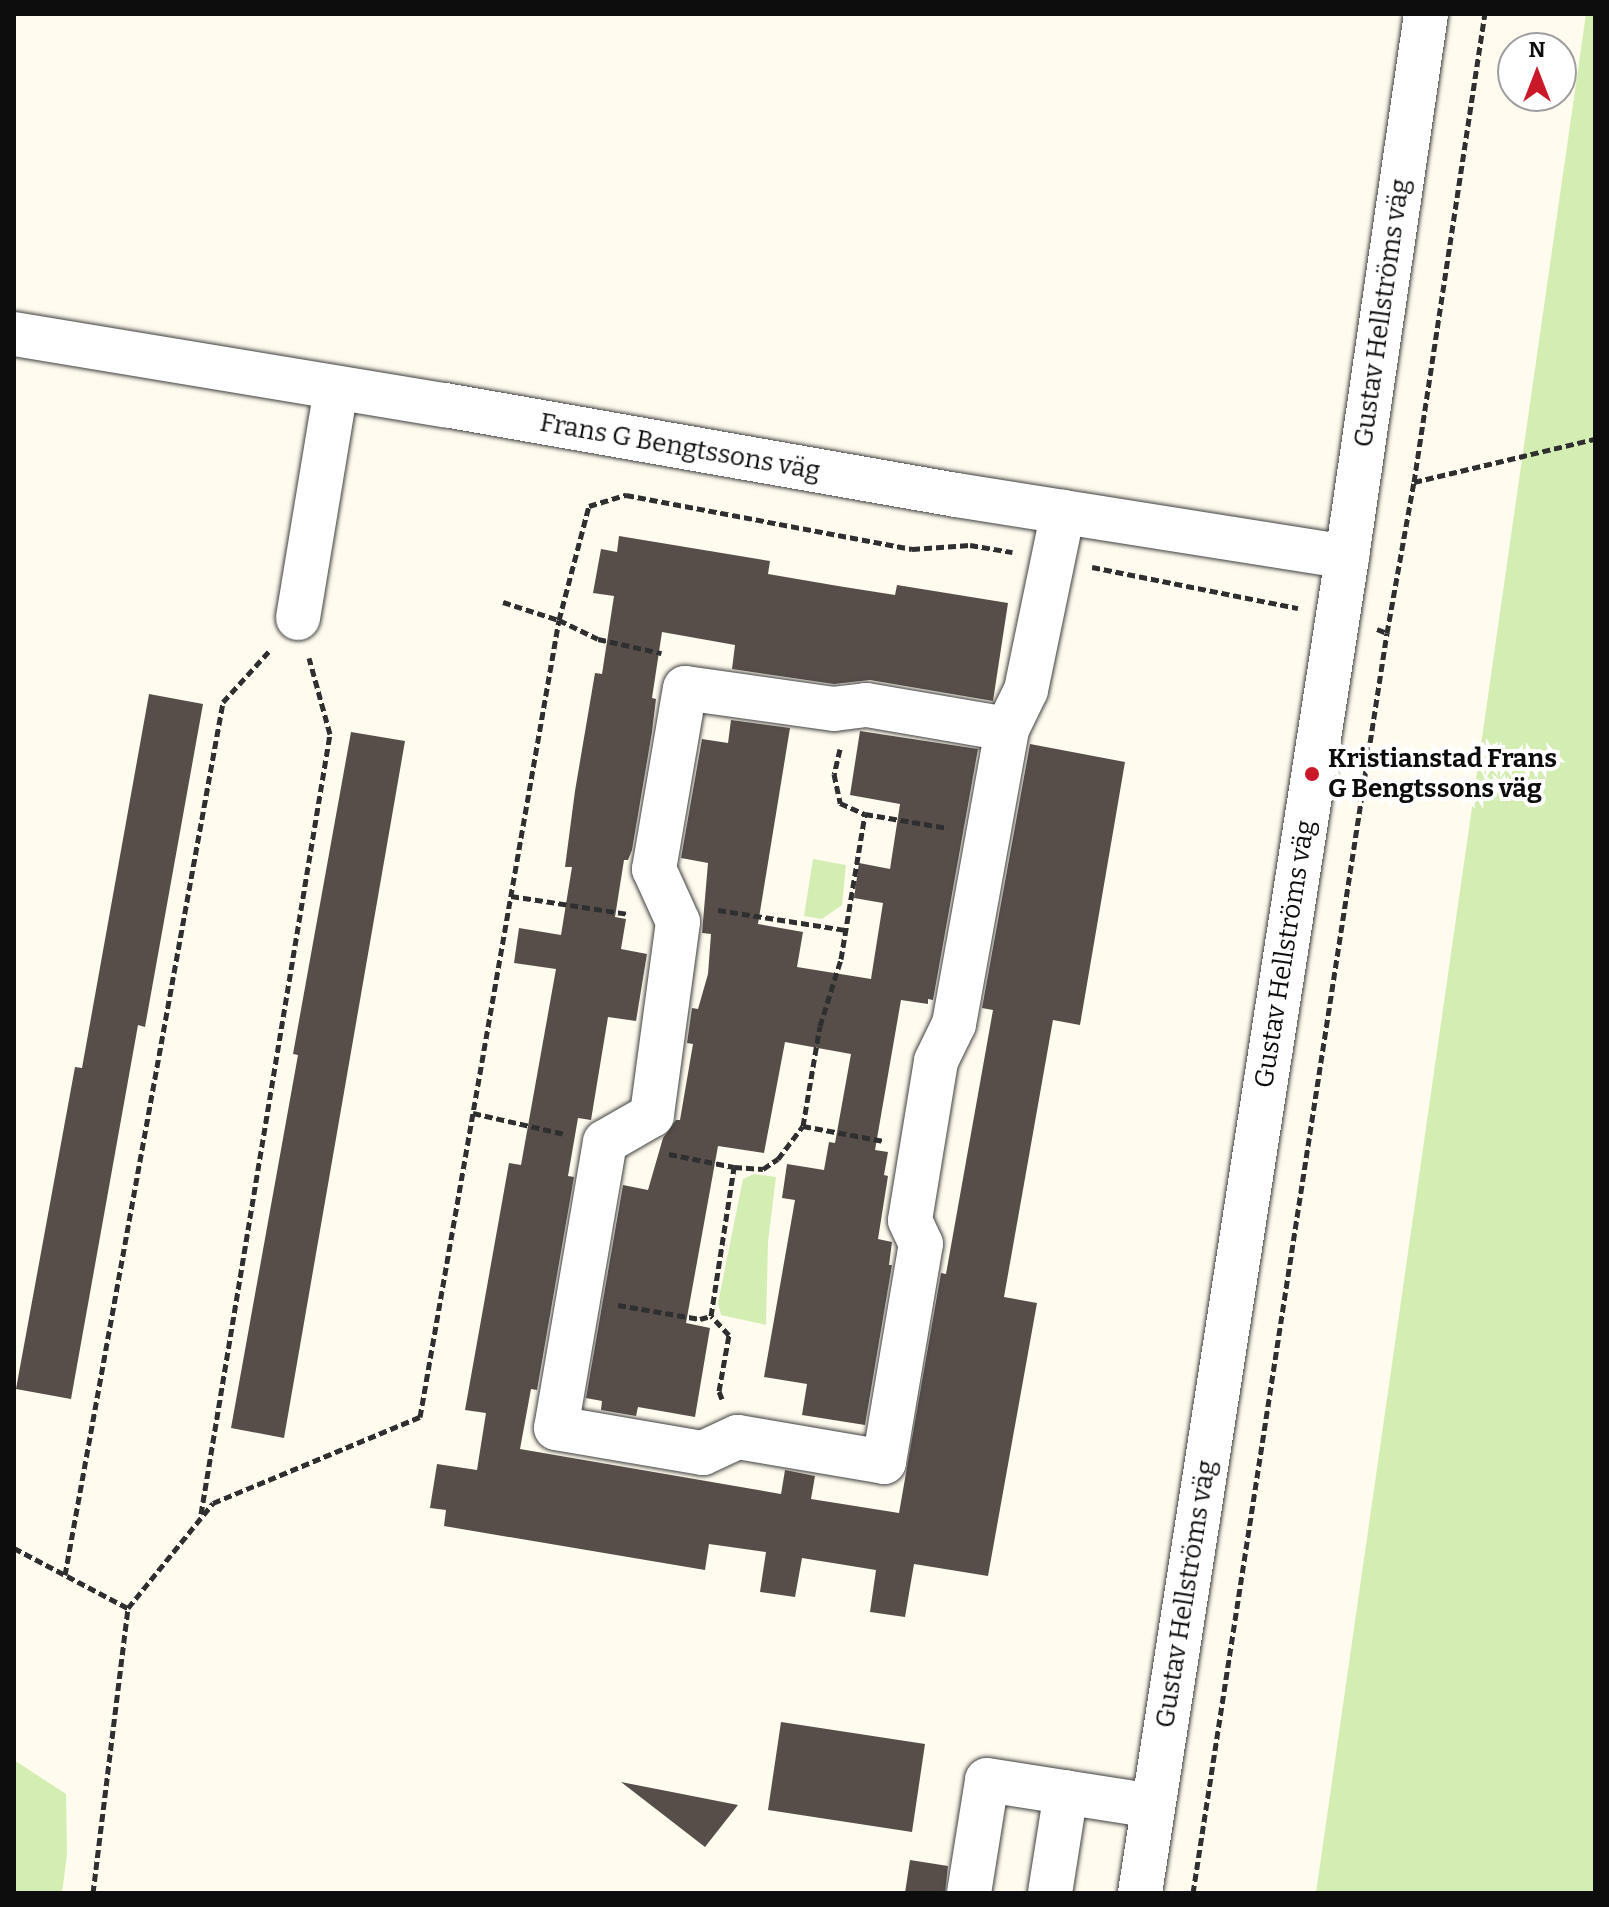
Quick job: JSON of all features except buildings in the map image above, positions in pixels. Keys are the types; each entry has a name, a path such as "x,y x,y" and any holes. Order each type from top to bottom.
{"street":[{"name":"Gustav Hellströms väg","path":"1140,1893 1347,557 1426,14"},
{"name":"Frans G Bengtssons väg","path":"14,334 1063,512 1347,557"},
{"path":"298,618 336,388"},
{"path":"1007,729 866,705 849,708 685,688 654,869 678,922 652,1115 605,1142 556,1428 703,1453 738,1437 884,1462 921,1244 910,1220 936,1061 954,1024 1007,729 1026,690 1063,512"},
{"path":"969,1893 987,1780 1153,1806"},
{"path":"1050,1893 1066,1792"}],"path":[{"path":"1414,482 1485,14"},
{"path":"93,1893 128,1608 213,1503 420,1417 559,620 589,506 626,495 912,549 970,545 1053,559"},
{"path":"503,602 559,620 598,639 690,659 685,688"},
{"path":"201,1518 330,734 298,618"},
{"path":"65,1575 223,702 298,618"},
{"path":"1193,1893 1387,633"},
{"path":"849,708 834,774 840,803 865,814 989,836"},
{"path":"711,1316 734,1167 763,1169 778,1159 803,1126 820,1026 841,959 865,814"},
{"path":"803,1126 921,1148"},
{"path":"578,1298 700,1319 711,1316"},
{"path":"711,1316 729,1335 719,1391 738,1437"},
{"path":"14,1548 128,1608"}],"green space":[{"path":"1586,14 1595,14 1595,1893 1316,1893 1572,112 1577,112 1577,77"},
{"path":"813,859 846,865 842,905 822,919 804,916"},
{"path":"754,1174 776,1177 768,1242 766,1325 721,1315 718,1303 743,1179"},
{"path":"14,1760 66,1794 67,1854 62,1893 14,1893"}],"place":[{"name":"Kristianstad Frans G Bengtssons väg","path":"1312,774"}]}
